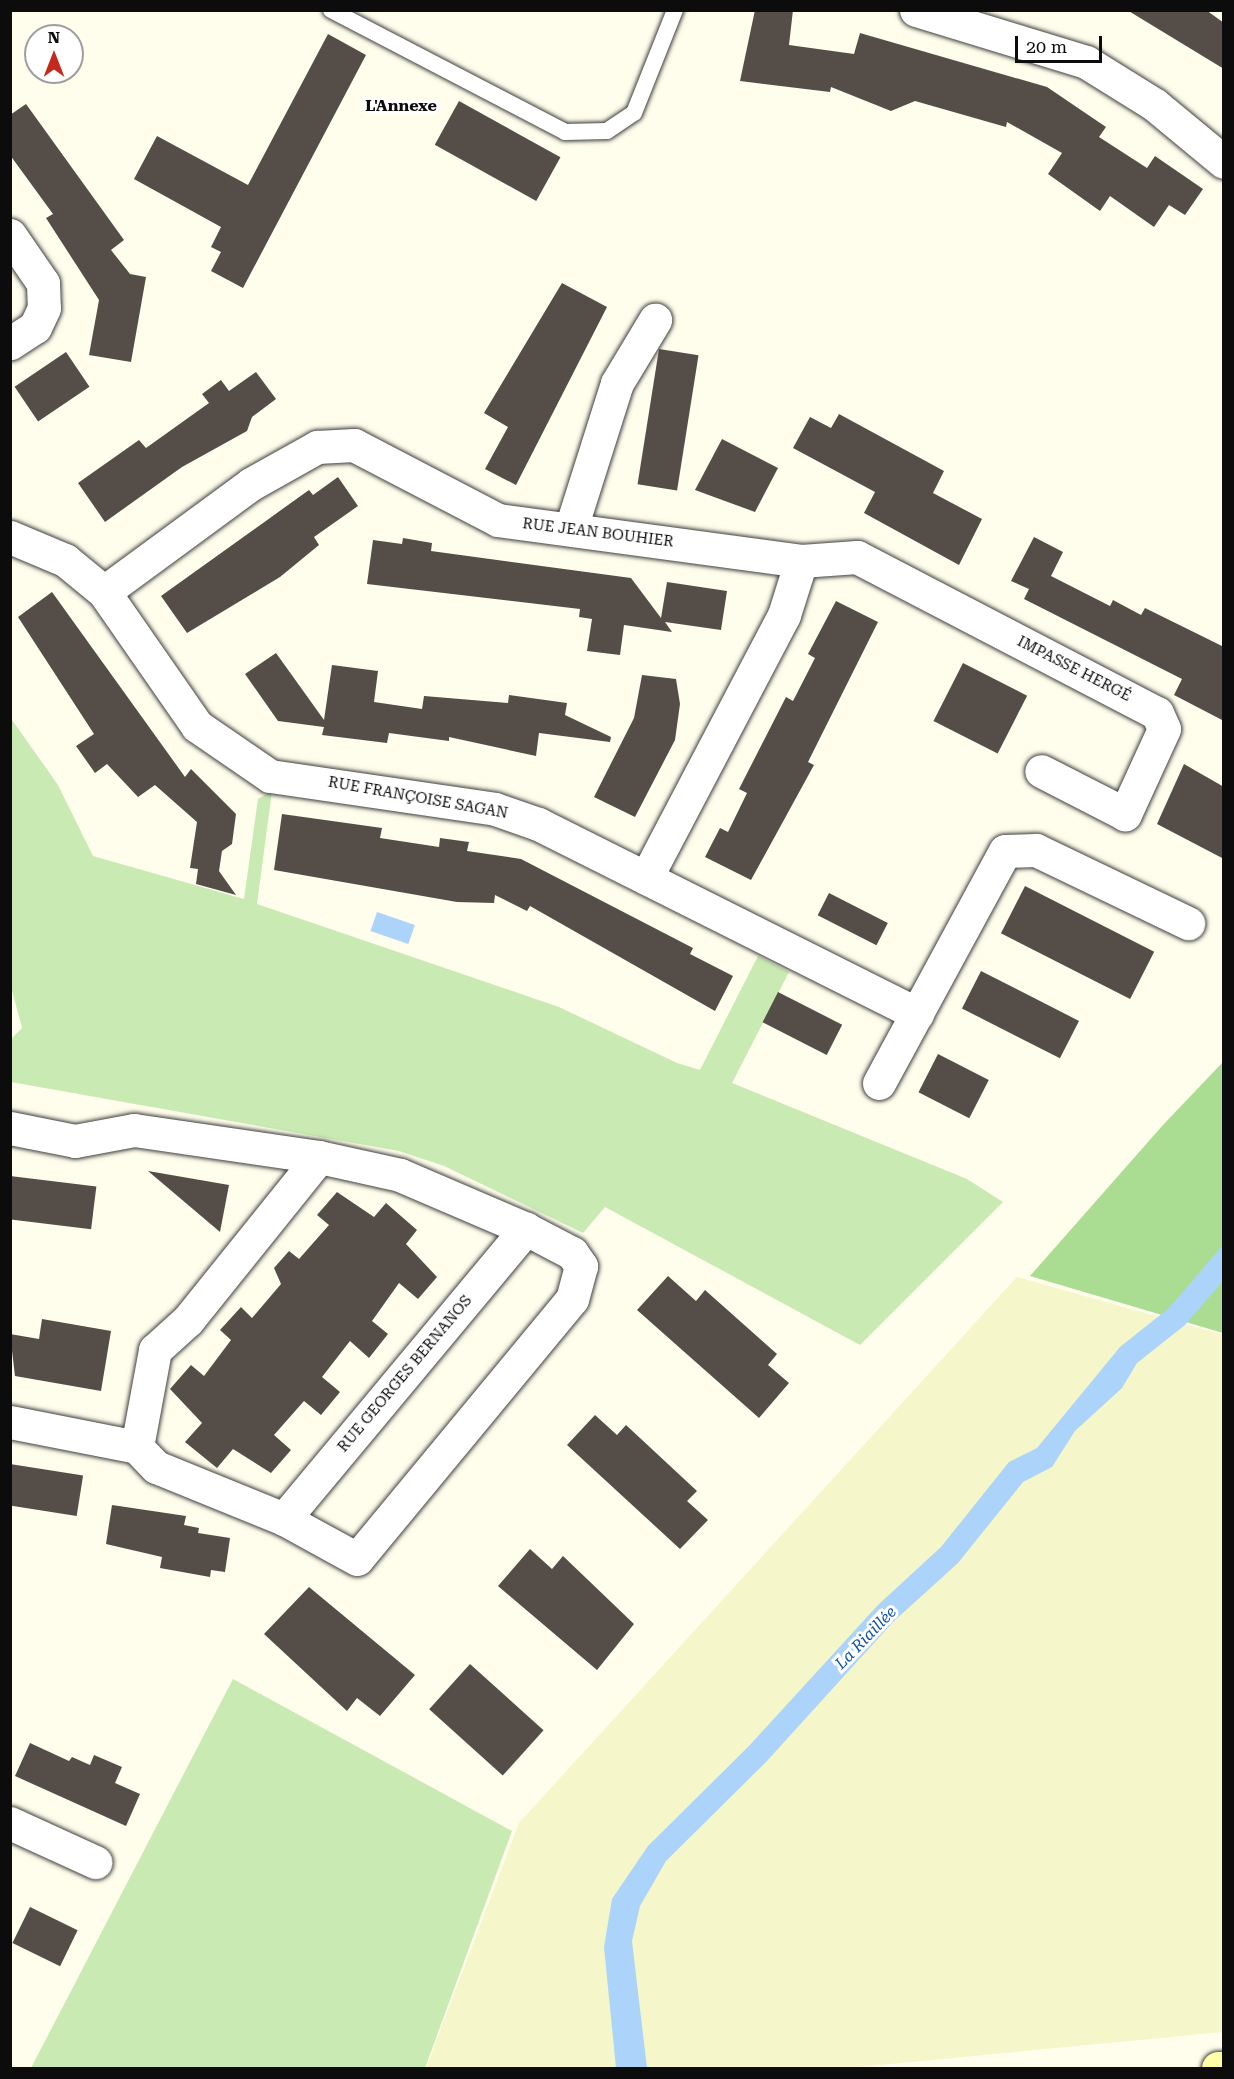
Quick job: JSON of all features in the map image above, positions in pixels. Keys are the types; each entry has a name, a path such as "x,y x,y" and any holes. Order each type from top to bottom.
{"main road":[{"path":"1218,2068 1224,2068"}],"street":[{"path":"916,10 1086,62 1155,105 1224,162"},
{"path":"10,235 43,283 44,308 35,327 10,343"},
{"path":"571,528 617,383 655,320"},
{"name":"RUE JEAN BOUHIER","path":"104,592 251,484 317,447 354,445 498,520 571,528 801,561"},
{"name":"RUE FRANÇOISE SAGAN","path":"10,537 65,560 104,592 197,726 270,776 495,809 538,824 917,1014"},
{"name":"IMPASSE HERGÉ","path":"801,561 857,557 1157,713 1164,729 1125,814 1041,771"},
{"path":"646,878 784,615 801,561"},
{"path":"879,1083 1005,851 1036,850 1188,923"},
{"path":"10,1128 75,1141 134,1131 319,1157 400,1175 526,1229 572,1253 581,1266 580,1285 357,1559 284,1519 156,1467 137,1447 10,1422"},
{"path":"137,1447 155,1350 188,1320 319,1157"},
{"name":"RUE GEORGES BERNANOS","path":"284,1519 526,1229"},
{"path":"10,1823 95,1862"}],"lane":[{"path":"331,10 565,132 607,131 634,113 675,10"}],"green space":[{"path":"10,717 58,785 93,856 244,899 258,799 272,791 257,904 559,1007 677,1063 700,1070 758,956 789,972 732,1083 967,1179 1003,1202 860,1345 605,1207 583,1233 444,1166 399,1151 11,1082 11,1039 22,1028 10,983"},
{"path":"1223,1062 1223,1333 1030,1276 1163,1125"},
{"path":"1017,1277 1223,1335 1223,2032 848,2068 426,2068 519,1823"},
{"path":"233,1679 512,1831 425,2068 31,2068"}],"water":[{"path":"377,912 415,925 408,944 370,931"},
{"name":"La Riaillée","path":"1223,1245 1223,1281 1185,1325 1137,1363 1122,1388 1075,1431 1052,1467 1023,1482 958,1563 894,1621 766,1762 666,1861 640,1906 632,1941 647,2068 616,2068 604,1947 612,1899 648,1846 749,1746 878,1605 941,1547 1009,1462 1037,1448 1120,1347 1169,1308"}],"building":[{"path":"755,10 793,10 789,45 854,54 860,33 1047,87 1106,127 1099,137 1147,168 1155,156 1203,189 1185,215 1169,205 1154,227 1110,196 1100,211 1048,174 1062,153 1007,122 1006,127 915,101 891,111 831,87 830,92 740,81"},
{"path":"1127,10 1206,10 1224,23 1224,69"},
{"path":"328,34 366,55 243,288 211,271 221,252 211,247 221,227 134,179 157,136 248,185"},
{"path":"459,101 560,157 536,201 435,145"},
{"path":"26,104 124,240 111,250 130,274 146,277 131,362 89,355 99,300 46,218 53,214 10,155 10,115"},
{"path":"562,283 607,307 516,485 485,469 508,427 484,413"},
{"path":"659,349 699,355 677,491 638,484"},
{"path":"66,352 89,387 38,421 15,387"},
{"path":"256,372 276,399 252,417 247,431 182,467 105,522 78,483 139,440 146,448 209,403 202,394 221,380 229,391"},
{"path":"839,414 944,471 933,493 982,519 959,565 864,513 875,492 793,448 810,417 831,428"},
{"path":"722,439 778,468 755,512 695,490"},
{"path":"338,477 358,506 314,537 319,545 280,577 187,633 161,596 309,490 313,495"},
{"path":"1034,537 1063,552 1051,576 1110,606 1113,600 1141,615 1145,608 1224,647 1224,721 1174,695 1182,679 1024,599 1029,589 1011,581"},
{"path":"403,538 432,543 431,551 631,578 661,618 667,582 727,591 721,630 665,622 672,632 624,625 620,655 587,651 592,619 579,617 580,609 367,584 373,540 402,544"},
{"path":"52,592 185,777 191,769 236,814 232,844 222,851 219,871 236,895 196,884 198,869 190,868 197,822 155,785 138,797 107,764 95,773 76,746 94,734 18,617"},
{"path":"836,601 878,622 808,762 814,765 751,880 705,857 720,828 728,832 747,793 739,789 786,697 793,701 815,658 808,654"},
{"path":"276,653 324,720 332,665 378,671 374,702 422,709 424,696 508,703 509,695 567,703 565,715 611,737 610,742 539,733 536,756 449,737 449,741 389,733 387,743 322,735 324,727 278,721 245,674"},
{"path":"963,663 1027,696 998,754 933,721"},
{"path":"642,675 676,679 680,704 675,740 635,817 594,797 634,718"},
{"path":"1184,764 1224,787 1224,859 1157,824"},
{"path":"282,814 382,828 380,838 439,847 440,838 469,842 467,851 521,859 693,948 690,954 733,976 715,1011 530,906 527,911 495,895 494,903 457,902 274,870"},
{"path":"1025,886 1154,952 1130,999 1001,933"},
{"path":"829,893 888,923 876,945 818,915"},
{"path":"981,971 1079,1021 1060,1058 962,1008"},
{"path":"778,992 842,1025 827,1055 763,1022"},
{"path":"938,1054 989,1080 969,1118 918,1092"},
{"path":"148,1171 229,1185 220,1232"},
{"path":"10,1176 96,1187 91,1229 10,1219"},
{"path":"337,1192 374,1217 386,1203 417,1230 406,1244 437,1277 418,1299 399,1283 372,1321 388,1334 369,1358 350,1341 322,1377 340,1392 321,1415 304,1401 274,1435 291,1450 271,1473 233,1449 217,1468 185,1442 202,1423 170,1389 191,1365 204,1376 231,1340 220,1330 241,1307 252,1318 281,1284 274,1268 289,1251 299,1259 329,1225 317,1215"},
{"path":"668,1276 696,1301 705,1290 777,1354 768,1365 789,1383 759,1418 637,1310"},
{"path":"42,1319 111,1331 101,1391 15,1376 10,1334 39,1339"},
{"path":"595,1415 617,1435 626,1425 697,1491 687,1501 708,1520 680,1549 567,1445"},
{"path":"10,1464 83,1476 77,1516 10,1506"},
{"path":"112,1505 186,1516 184,1525 199,1528 198,1533 230,1538 225,1572 211,1570 210,1577 160,1568 162,1557 106,1544"},
{"path":"530,1549 552,1569 563,1556 634,1624 597,1670 498,1586"},
{"path":"309,1587 415,1675 380,1716 357,1698 347,1711 264,1634"},
{"path":"470,1664 544,1730 503,1776 429,1709"},
{"path":"30,1743 69,1761 72,1757 90,1765 94,1755 122,1767 115,1783 140,1794 126,1826 15,1776"},
{"path":"30,1907 78,1930 60,1966 12,1943"}],"district":[{"name":"L'Annexe","path":"401,106"}]}
